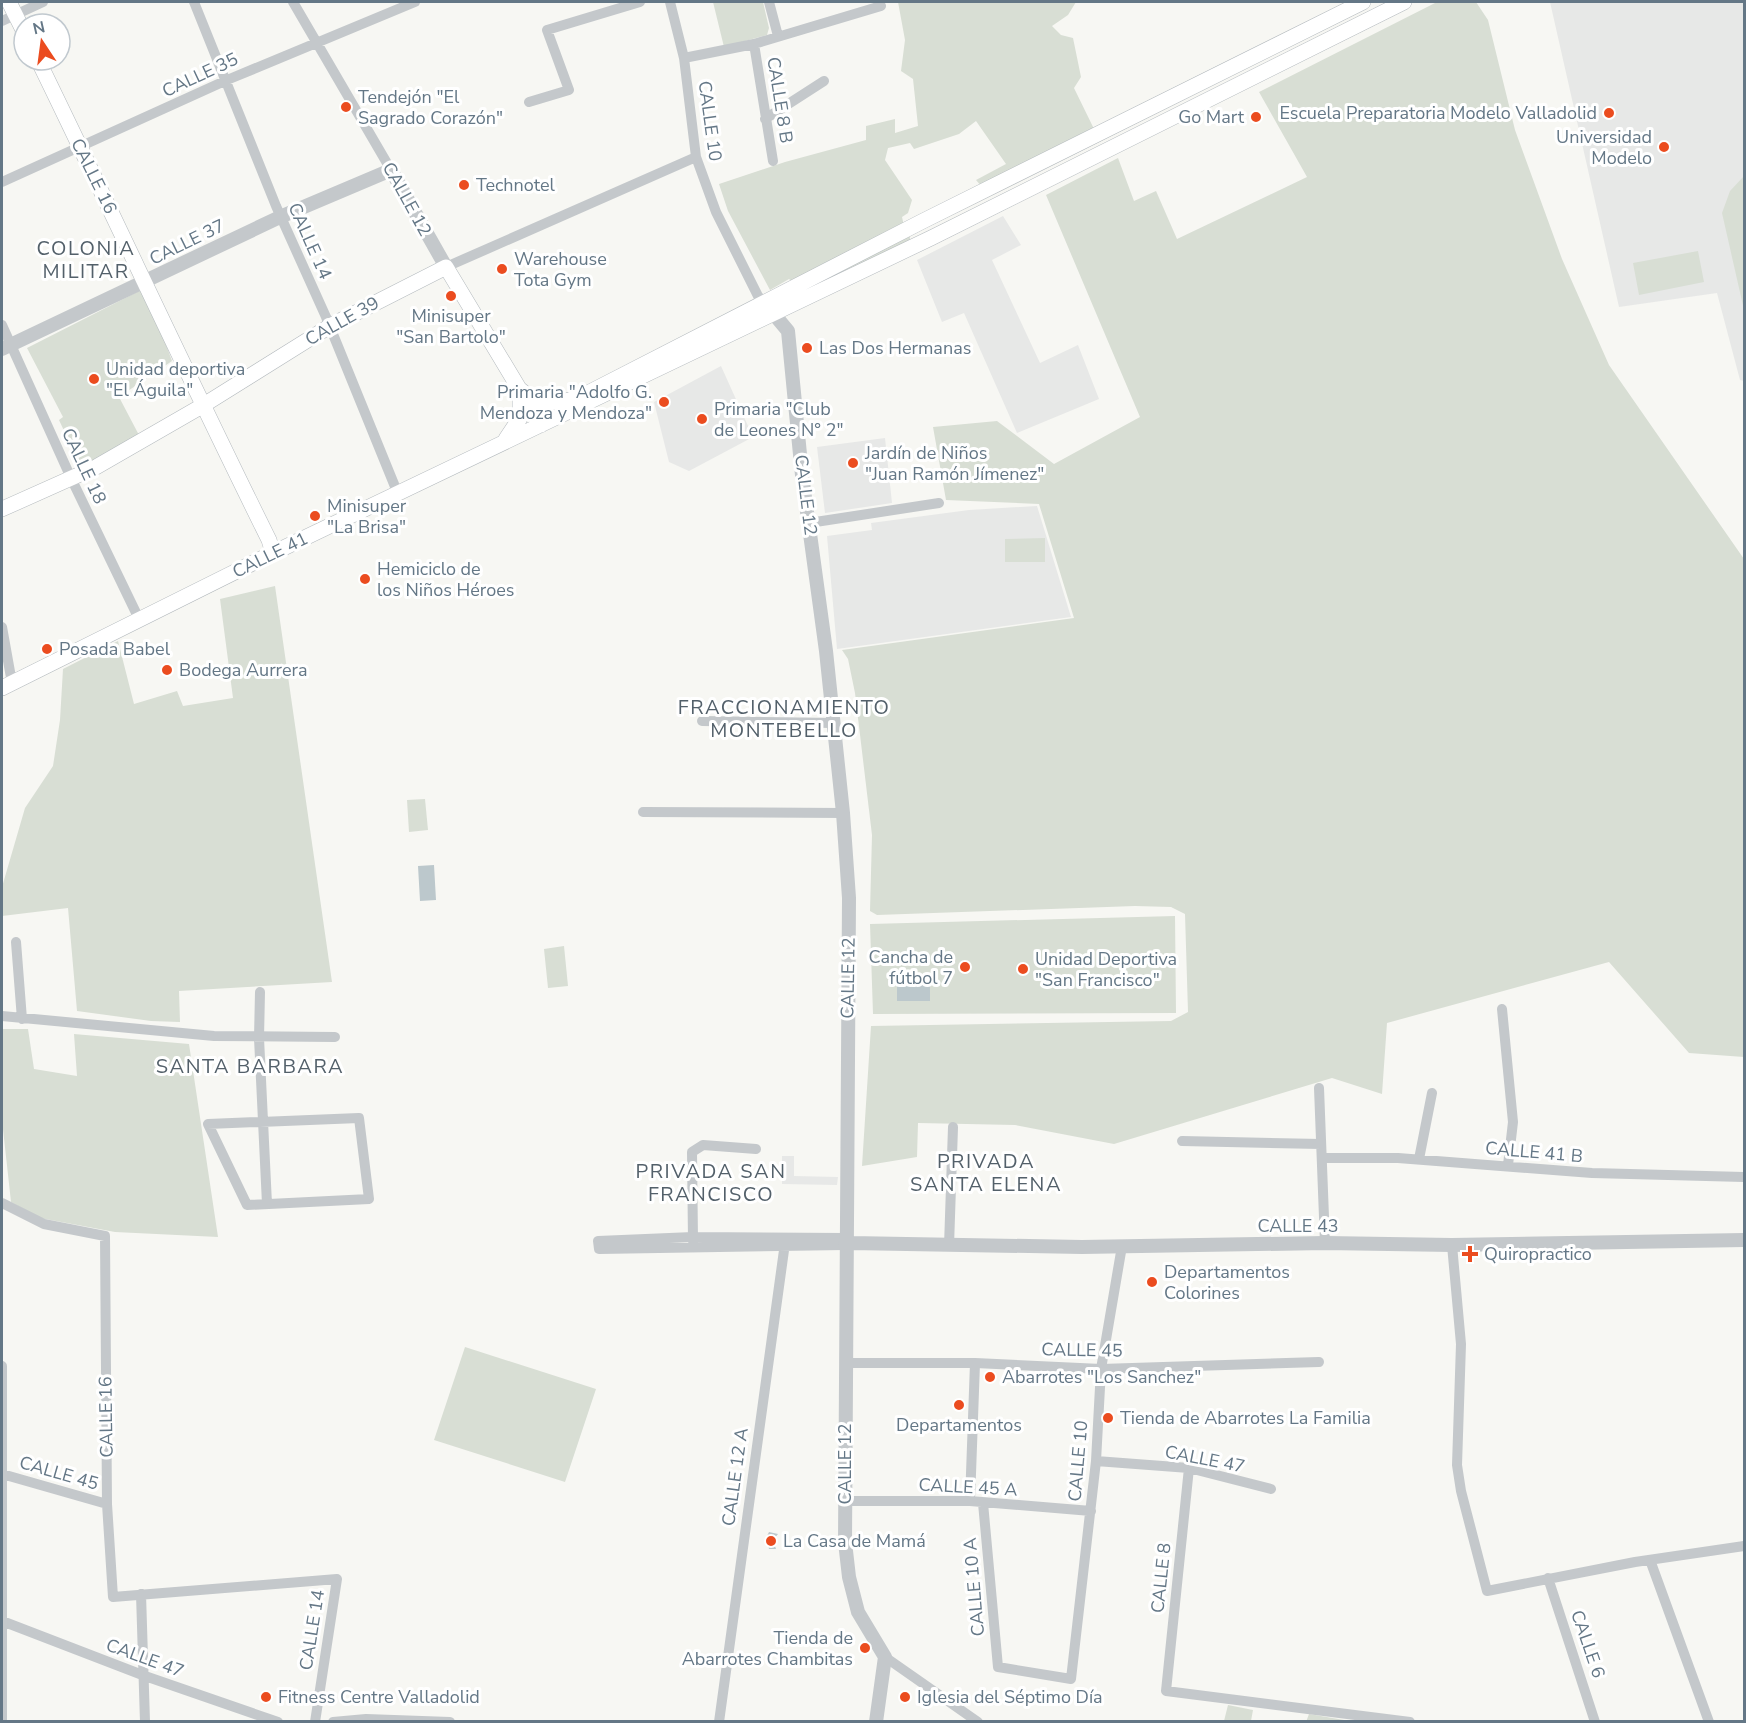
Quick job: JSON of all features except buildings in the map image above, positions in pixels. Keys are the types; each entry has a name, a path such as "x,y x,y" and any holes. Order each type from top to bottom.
{"main road":[{"path":"770,308 923,221 1363,2"},
{"path":"518,387 527,396 543,402 570,400 770,308 931,238 1404,2"},
{"name":"CALLE 16","path":"44,72 202,406 269,540 273,553"},
{"path":"923,221 931,238"},
{"name":"CALLE 39","path":"2,509 134,446 330,326 446,267"},
{"name":"CALLE 12","path":"446,267 541,425"},
{"name":"CALLE 41","path":"7,686 273,553 541,425 770,308"},
{"path":"497,446 514,431 520,418 518,387"}],"street":[{"path":"9,12 43,2"},
{"name":"CALLE 14","path":"194,2 280,217 330,326 398,494"},
{"name":"CALLE 12","path":"293,2 446,267"},
{"name":"CALLE 35","path":"2,182 227,80 415,2"},
{"path":"529,102 569,90 547,30 640,2"},
{"name":"CALLE 10","path":"670,2 684,58 696,157 716,212 758,296 770,308"},
{"path":"770,2 778,36"},
{"path":"684,58 754,44 881,6"},
{"name":"CALLE 8 B","path":"754,44 773,161"},
{"path":"765,119 824,81"},
{"name":"CALLE 39","path":"446,267 696,157"},
{"name":"CALLE 37","path":"6,348 280,217 391,170"},
{"name":"CALLE 12","path":"770,308 788,331 843,813 849,930 844,1501 844,1542 849,1577 858,1612 885,1657 978,1722"},
{"name":"CALLE 18","path":"2,325 6,348 140,619"},
{"path":"809,523 939,503"},
{"path":"2,627 7,686"},
{"path":"702,722 834,723"},
{"path":"643,812 843,813"},
{"path":"16,942 22,1018"},
{"path":"260,992 259,1038 267,1204"},
{"path":"1502,1009 1513,1122 1508,1165"},
{"path":"2,1016 202,1035 259,1038 335,1037"},
{"path":"1319,1088 1325,1243"},
{"path":"1419,1159 1432,1093"},
{"path":"359,1118 369,1199 247,1205 208,1124 263,1122 359,1118"},
{"path":"949,1246 953,1127"},
{"path":"1182,1141 1321,1144"},
{"path":"693,1242 692,1152 703,1145 756,1149"},
{"name":"CALLE 41 B","path":"1322,1158 1419,1159 1620,1174 1744,1177"},
{"name":"CALLE 16","path":"2,1203 44,1224 105,1236 107,1504 113,1597 141,1594"},
{"path":"693,1242 599,1250 598,1240 847,1242"},
{"name":"CALLE 43","path":"847,1242 949,1246 1122,1246 1325,1243 1452,1245 1744,1240"},
{"name":"CALLE 12 A","path":"719,1722 785,1243"},
{"path":"1452,1245 1461,1344 1457,1465 1461,1491 1487,1591 1650,1560 1744,1546"},
{"name":"CALLE 10","path":"1071,1679 1096,1461 1101,1369 1122,1246"},
{"name":"CALLE 45","path":"845,1363 975,1363 1101,1369 1319,1362"},
{"path":"970,1501 975,1363"},
{"path":"2,1366 2,1722"},
{"name":"CALLE 47","path":"1096,1461 1189,1468 1271,1489"},
{"name":"CALLE 8","path":"1189,1468 1166,1691 1410,1722"},
{"name":"CALLE 45","path":"2,1474 107,1504"},
{"name":"CALLE 45 A","path":"844,1501 970,1501 1091,1510"},
{"name":"CALLE 10 A","path":"983,1503 998,1667 1071,1679"},
{"path":"1650,1560 1709,1722"},
{"name":"CALLE 6","path":"1548,1578 1595,1722"},
{"name":"CALLE 14","path":"141,1594 337,1579 315,1722"},
{"path":"141,1594 145,1722"},
{"name":"CALLE 47","path":"2,1621 145,1676 278,1722"},
{"path":"876,1722 885,1657"},
{"path":"333,1722 366,1719 450,1722"}],"shaded area":[{"path":"713,2 763,2 769,28 767,35 724,47"},
{"path":"898,2 1076,2 1068,15 1052,26 1061,35 1073,38 1081,77 1074,88 1095,131 982,187 976,180 1006,164 976,121 959,134 914,149 910,143 888,148 885,160 912,200 908,213 902,217 904,226 794,283 789,279 770,290 728,211 719,184 785,162 866,140 866,126 895,119 895,133 918,126 913,79 901,71 905,40"},
{"path":"1437,2 1476,2 1488,20 1515,130 1562,259 1609,365 1744,559 1744,1057 1689,1053 1609,962 1387,1023 1382,1094 1332,1078 1114,1144 1015,1125 918,1123 917,1157 862,1166 871,1026 1171,1021 1188,1012 1185,914 1171,907 1135,906 877,915 870,911 872,835 855,693 848,659 842,650 1074,618 1039,504 946,500 933,427 997,421 1054,464 1140,417 1046,195 1118,158 1134,201 1156,191 1177,239 1307,177 1259,92"},
{"name":"Universidad Modelo","path":"1550,2 1744,2 1744,381 1740,380 1717,293 1619,307"},
{"path":"1744,176 1744,310 1722,213 1730,191"},
{"path":"1003,216 1021,245 992,260 1040,363 1078,345 1099,399 1017,433 964,313 942,322 917,260"},
{"path":"910,236 910,240 791,300 788,296"},
{"path":"1698,251 1704,282 1639,295 1633,263"},
{"name":"Unidad deportiva \"El Águila\"","path":"145,288 172,361 119,397 140,437 81,467 59,420 63,417 27,348"},
{"name":"Primaria \"Club de Leones N° 2\"","path":"721,366 753,437 689,471 669,462 654,402"},
{"name":"Jardín de Niños \"Juan Ramón Jímenez\"","path":"885,438 892,503 825,513 817,447"},
{"path":"1037,506 1071,617 837,649 827,536 872,530 871,523 969,510"},
{"path":"1045,538 1045,562 1005,562 1005,539"},
{"path":"275,586 332,982 179,991 180,1022 151,1021 77,1011 68,908 2,916 2,887 25,808 53,766 60,720 63,669 118,641 134,704 177,691 183,706 233,698 220,599"},
{"path":"425,799 428,830 409,832 407,800"},
{"path":"434,865 436,900 420,901 418,866"},
{"name":"Unidad Deportiva \"San Francisco\"","path":"1175,916 1176,1013 873,1014 870,924"},
{"path":"564,946 568,986 548,988 544,949"},
{"path":"897,983 930,983 930,1001 897,1001"},
{"path":"2,1029 28,1029 34,1069 77,1076 74,1034 189,1044 218,1237 115,1232 40,1218 11,1202 2,1120"},
{"path":"782,1156 794,1156 794,1176 838,1177 837,1185 782,1184"},
{"path":"465,1347 596,1389 565,1482 434,1440"},
{"name":"La Casa de Mamá","path":"769,1532 778,1534 773,1540 776,1549 769,1549 766,1538"},
{"path":"1228,1705 1253,1710 1251,1721 1224,1721"},
{"path":"1309,1714 1350,1721 1306,1722"}],"place":[{"name":"Tendejón \"El Sagrado Corazón\"","path":"346,107"},
{"name":"Escuela Preparatoria Modelo Valladolid","path":"1609,113"},
{"name":"Go Mart","path":"1256,117"},
{"name":"Universidad Modelo","path":"1664,147"},
{"name":"Technotel","path":"464,185"},
{"name":"Warehouse Tota Gym","path":"502,269"},
{"name":"Minisuper \"San Bartolo\"","path":"451,296"},
{"name":"Las Dos Hermanas","path":"807,348"},
{"name":"Unidad deportiva \"El Águila\"","path":"94,379"},
{"name":"Primaria \"Adolfo G. Mendoza y Mendoza\"","path":"664,402"},
{"name":"Primaria \"Club de Leones N° 2\"","path":"702,419"},
{"name":"Jardín de Niños \"Juan Ramón Jímenez\"","path":"853,463"},
{"name":"Minisuper \"La Brisa\"","path":"315,516"},
{"name":"Hemiciclo de los Niños Héroes","path":"365,579"},
{"name":"Posada Babel","path":"47,649"},
{"name":"Bodega Aurrera","path":"167,670"},
{"name":"Cancha de fútbol 7","path":"965,967"},
{"name":"Unidad Deportiva \"San Francisco\"","path":"1023,969"},
{"name":"Quiropractico","path":"1470,1254"},
{"name":"Departamentos Colorines","path":"1152,1282"},
{"name":"Abarrotes \"Los Sanchez\"","path":"990,1377"},
{"name":"Departamentos","path":"959,1405"},
{"name":"Tienda de Abarrotes La Familia","path":"1108,1418"},
{"name":"La Casa de Mamá","path":"771,1541"},
{"name":"Tienda de Abarrotes Chambitas","path":"865,1648"},
{"name":"Fitness Centre Valladolid","path":"266,1697"},
{"name":"Iglesia del Séptimo Día","path":"905,1697"}],"district":[{"name":"COLONIA MILITAR","path":"86,260"},
{"name":"FRACCIONAMIENTO MONTEBELLO","path":"784,718"},
{"name":"SANTA BARBARA","path":"250,1066"},
{"name":"PRIVADA SANTA ELENA","path":"986,1172"},
{"name":"PRIVADA SAN FRANCISCO","path":"711,1182"}]}
